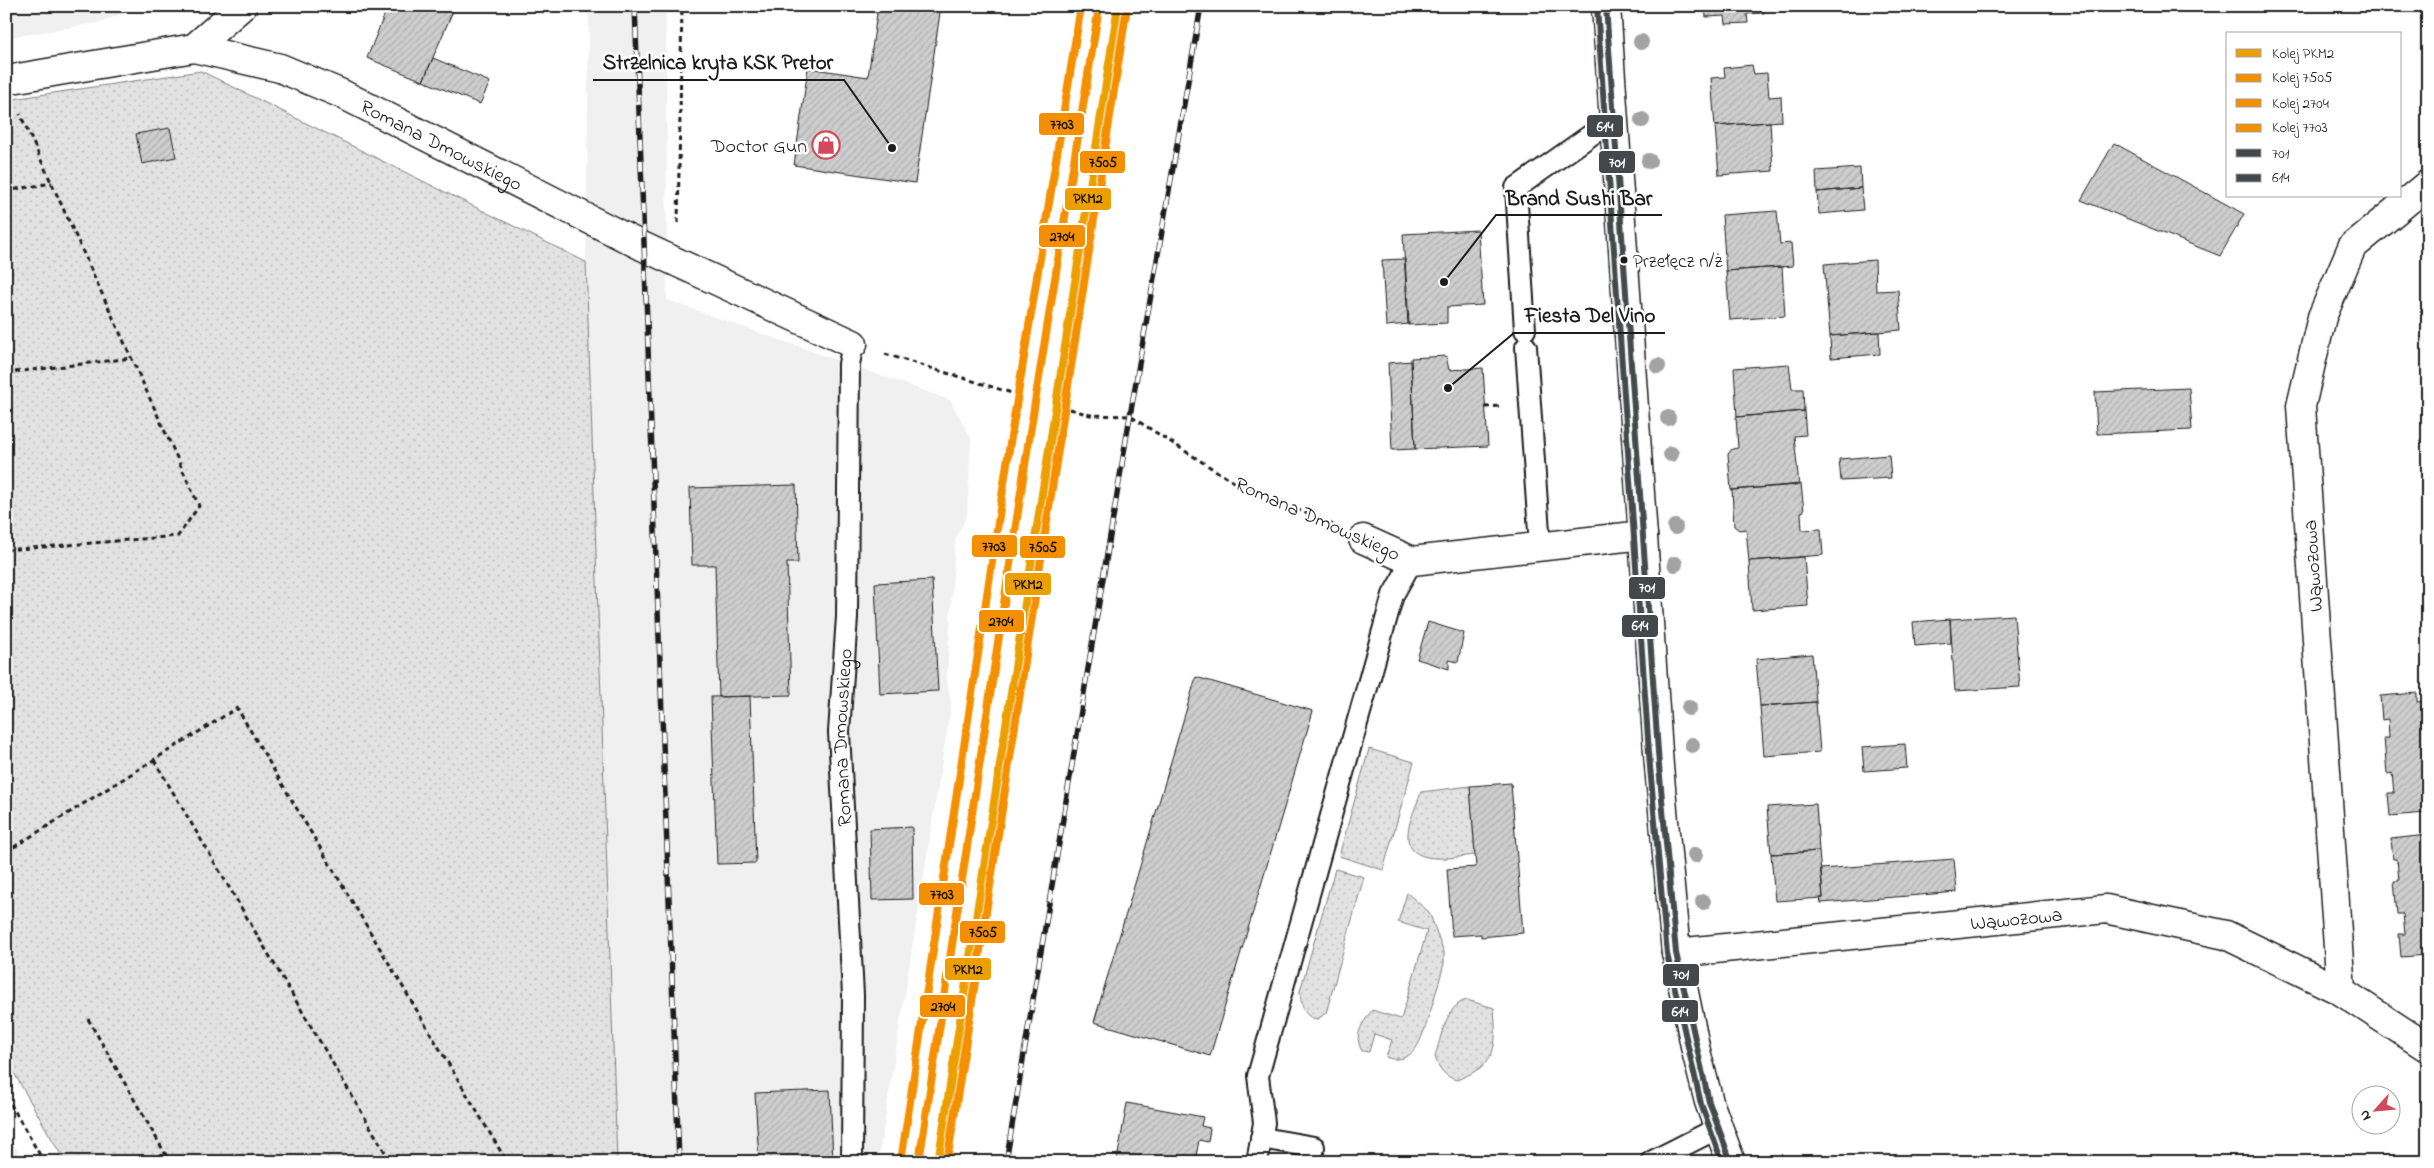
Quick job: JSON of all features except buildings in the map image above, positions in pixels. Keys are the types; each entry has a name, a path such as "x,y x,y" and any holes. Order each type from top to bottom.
{"street":[{"path":"194,48 242,6"},
{"path":"1606,6 1668,875 1676,953 1688,1020 1718,1128 1731,1162"},
{"name":"Romana Dmowskiego","path":"6,80 194,48 280,68 342,94 664,257 854,344"},
{"name":"Wąwozowa","path":"2341,991 2301,406 2322,317 2352,246 2428,184"},
{"name":"Romana Dmowskiego","path":"1363,538 1412,561 1643,534"},
{"name":"Wąwozowa","path":"1676,953 2106,908 2226,935 2341,991 2428,1048"}],"lane":[{"path":"1540,546 1516,188 1615,118"},
{"name":"Romana Dmowskiego","path":"852,1162 852,995 839,732 846,617 849,364 854,344"},
{"path":"1257,1162 1264,1123 1258,1076 1393,595 1412,561"},
{"path":"1651,1162 1718,1128"},
{"path":"1261,1138 1314,1147 1311,1162"}],"path":[{"path":"664,257 677,229 682,6"},
{"path":"6,550 178,536 199,506 17,108"},
{"path":"6,191 52,184"},
{"path":"854,344 1012,393"},
{"path":"6,373 132,358"},
{"name":"Romana Dmowskiego","path":"1070,409 1090,415 1130,416 1232,481 1363,538"},
{"path":"6,852 237,708 507,1162"},
{"path":"154,760 392,1162"},
{"path":"88,1019 170,1162"},
{"path":"6,1096 44,1162"}],"shaded area":[{"path":"6,6 144,6 97,23 6,38"},
{"path":"589,6 666,6 667,300 950,400 971,438 967,515 955,540 947,678 951,705 878,1162 617,1162 586,262"},
{"path":"201,71 586,262 617,1162 65,1162 6,1059 6,100"},
{"path":"1369,749 1414,762 1383,870 1339,856"},
{"path":"1470,786 1475,855 1433,858 1423,856 1414,851 1409,844 1408,833 1411,818 1421,792"},
{"path":"1335,869 1364,877 1326,1013 1318,1019 1309,1016 1304,1010 1300,991"},
{"path":"1407,893 1429,912 1444,952 1444,964 1420,1042 1410,1054 1394,1059 1386,1057 1392,1040 1374,1034 1369,1052 1362,1051 1358,1040 1362,1025 1372,1010 1401,1019 1427,931 1398,922"},
{"path":"1467,1000 1494,1008 1494,1044 1488,1060 1470,1074 1457,1080 1449,1077 1443,1071 1435,1056 1449,1015 1460,1003"},
{"path":"6,1131 24,1162 6,1162"}],"railway":[{"path":"635,6 679,1162"},
{"path":"1006,1162 1130,416 1201,6"}],"rail line":[{"name":"7703","path":"901,1161 1011,437 1081,6"},
{"name":"PKM2","path":"938,1162 1118,6"},
{"name":"2704","path":"919,1162 1029,439 1099,7"},
{"name":"7505","path":"947,1162 1127,7"}],"transit line":[{"name":"701","path":"1606,6 1659,766 1676,953 1709,1102 1731,1162"},
{"name":"614","path":"1597,7 1650,767 1667,954 1701,1104 1722,1162"}],"place":[{"name":"Doctor Gun","path":"826,145"},
{"name":"Strzelnica kryta KSK Pretor","path":"892,148"},
{"name":"Przełęcz n/ż","path":"1624,260"},
{"name":"Brand Sushi Bar","path":"1444,282"},
{"name":"Fiesta Del Vino","path":"1448,388"}]}
